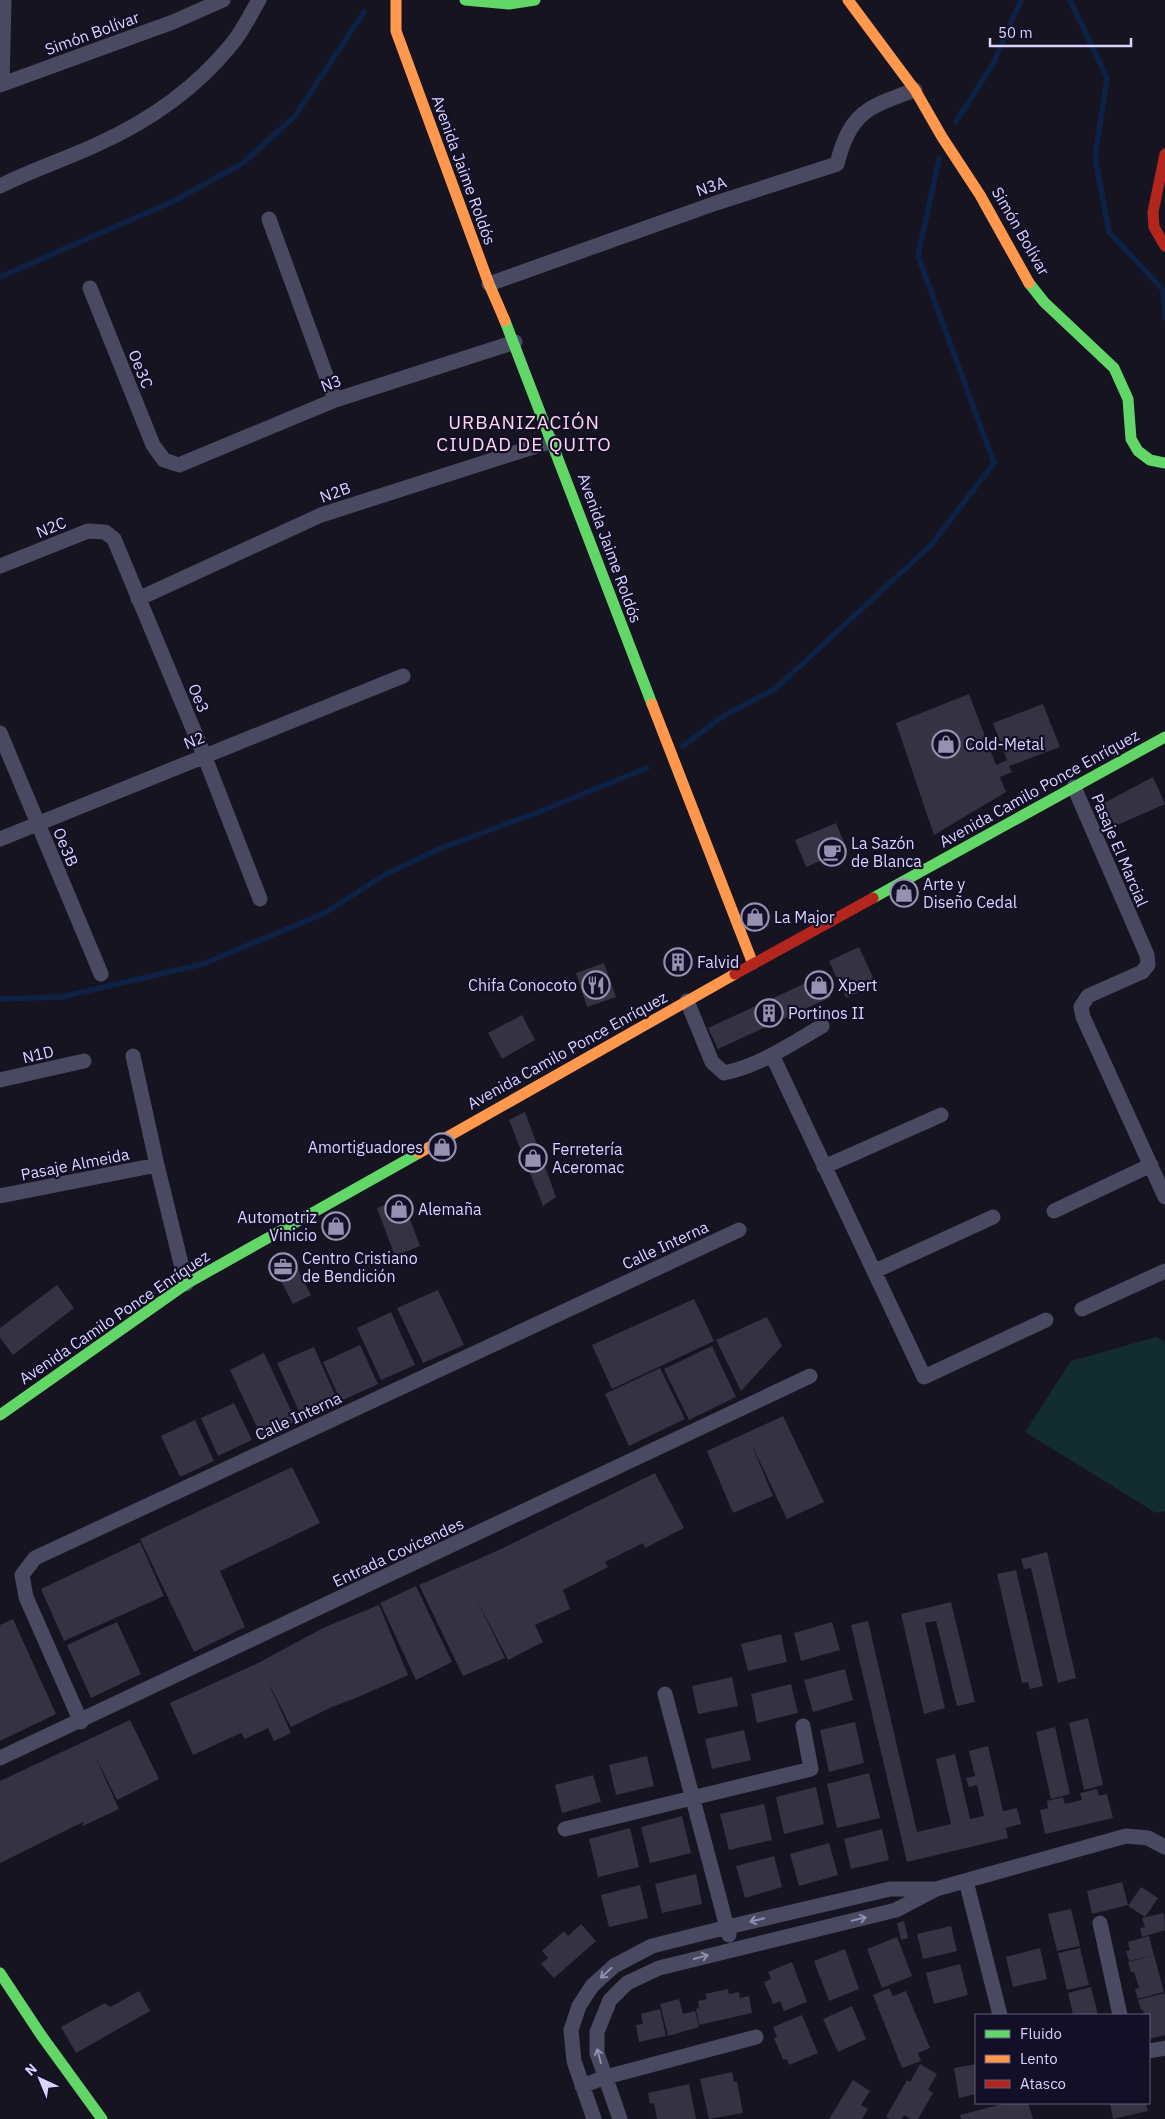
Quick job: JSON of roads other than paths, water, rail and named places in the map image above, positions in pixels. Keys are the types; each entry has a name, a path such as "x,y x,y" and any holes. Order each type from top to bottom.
{"street":[{"path":"1,85 4,0"},
{"name":"Simón Bolívar","path":"1,85 173,22 224,0"},
{"path":"0,186 99,143 136,125 169,104 198,81 232,44 259,0"},
{"name":"Avenida Jaime Roldós","path":"396,0 396,31 488,284 515,342 636,664 753,964"},
{"path":"465,0 509,4 535,0"},
{"name":"Simón Bolívar","path":"848,0 916,90 942,137 980,195 1027,280 1044,302 1114,368 1128,400 1131,439 1138,451 1150,460 1165,464"},
{"name":"N3A","path":"488,284 716,203 837,164 843,143 851,126 863,113 878,103 916,90"},
{"path":"1165,154 1153,212 1154,226 1165,246"},
{"path":"269,219 335,400"},
{"name":"Oe3C","path":"90,288 153,445 164,460"},
{"name":"N3","path":"164,460 179,465 335,400 515,342"},
{"name":"N2B","path":"138,599 322,515 552,441"},
{"name":"N2C","path":"0,566 88,531 105,532 114,539"},
{"name":"Oe3","path":"114,539 204,755 260,899"},
{"name":"N2","path":"0,839 403,676"},
{"name":"Oe3B","path":"0,733 101,974"},
{"name":"Avenida Camilo Ponce Enríquez","path":"0,1415 186,1284 753,964 1165,737"},
{"name":"Pasaje El Marcial","path":"1074,787 1147,955 1148,965 1142,972 1088,996 1081,1007 1082,1017 1165,1197"},
{"path":"687,1001 712,1062 724,1073 737,1070 772,1055 822,1026"},
{"path":"772,1055 924,1377 1046,1320"},
{"path":"133,1056 186,1284"},
{"name":"N1D","path":"0,1080 84,1061"},
{"path":"824,1167 941,1115"},
{"name":"Pasaje Almeida","path":"0,1196 157,1165"},
{"path":"1054,1211 1151,1165"},
{"path":"875,1271 993,1217"},
{"name":"Calle Interna","path":"81,1722 26,1597 22,1575 35,1558 739,1230"},
{"path":"1082,1309 1165,1271"},
{"name":"Entrada Covicendes","path":"0,1758 81,1722 810,1376"},
{"path":"665,1694 728,1927 731,1949"},
{"path":"565,1829 811,1769 802,1726"},
{"path":"620,2119 597,2053 596,2032 610,2000 626,1983 659,1968 896,1910 936,1889 1126,1836 1148,1838 1165,1847"},
{"path":"966,1881 1000,2014"},
{"path":"594,2119 574,2061 571,2030 579,2006 592,1986 614,1966 652,1946 728,1927 890,1889 936,1889"},
{"path":"788,1913 791,1935"},
{"path":"1100,1923 1120,2014"},
{"path":"0,1972 41,2036 102,2119"},
{"path":"582,2086 606,2077 756,2037"},
{"path":"1150,2051 1165,2048"}],"waterway":[{"path":"956,122 993,64 1021,0"},
{"path":"1070,0 1107,78 1095,157 1109,232 1163,290 1165,318"},
{"path":"0,277 174,201 243,163 295,116 364,12"},
{"path":"683,746 725,715 775,689 931,545 994,463 918,256 939,159"},
{"path":"0,999 61,997 203,964 325,913 386,874 439,849 536,813 647,768"}],"place":[{"name":"Cold-Metal","path":"946,744"},
{"name":"La Sazón de Blanca","path":"832,852"},
{"name":"Arte y Diseño Cedal","path":"904,893"},
{"name":"La Major","path":"755,917"},
{"name":"Falvid","path":"678,962"},
{"name":"Chifa Conocoto","path":"596,985"},
{"name":"Xpert","path":"819,985"},
{"name":"Portinos II","path":"769,1013"},
{"name":"Amortiguadores","path":"442,1147"},
{"name":"Ferretería Aceromac","path":"533,1158"},
{"name":"Alemaña","path":"399,1209"},
{"name":"Automotriz Vinicio","path":"336,1226"},
{"name":"Centro Cristiano de Bendición","path":"283,1267"}],"district":[{"name":"URBANIZACIÓN CIUDAD DE QUITO","path":"524,433"}]}
